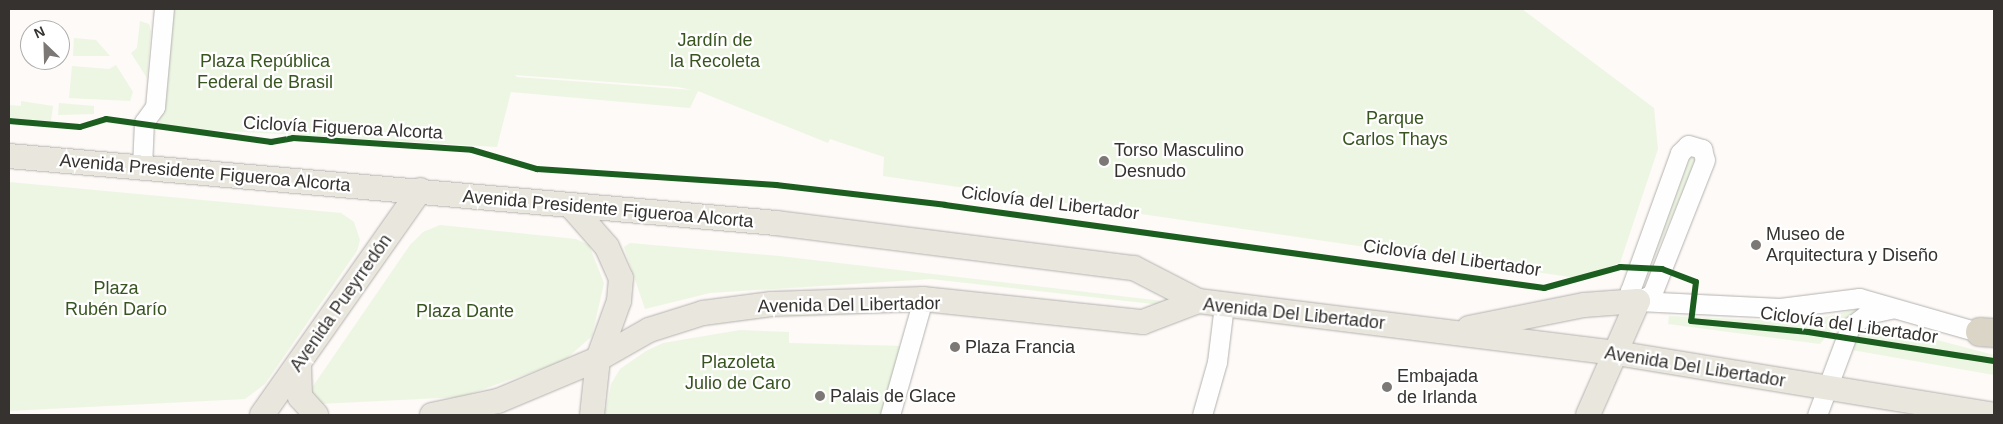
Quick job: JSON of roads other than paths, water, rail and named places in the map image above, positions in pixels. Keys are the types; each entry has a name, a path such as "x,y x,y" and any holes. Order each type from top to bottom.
{"main road":[{"name":"Avenida Presidente Figueroa Alcorta","path":"9,156 420,190 572,207 776,223 1134,268 1198,301"},
{"name":"Avenida Pueyrredón","path":"262,415 299,366 420,190"},
{"path":"572,207 607,247 621,278 618,301 598,359 592,415"},
{"name":"Avenida Del Libertador","path":"432,415 498,401 598,359 649,330 703,313 772,304 923,300 1143,322 1198,301 1616,353 1994,415"},
{"path":"1451,332 1584,306 1638,301 1588,415"},
{"path":"299,366 300,397 316,415"}],"street":[{"path":"142,167 144,122 155,107 164,9"},
{"path":"1638,301 1652,294 1704,164 1705,156 1698,146 1688,145 1680,153 1630,291 1638,301 1780,308 1853,297 1904,309 1989,334"},
{"path":"890,415 923,300"},
{"path":"1202,415 1217,362 1224,304"},
{"path":"1817,415 1850,327 1876,310 1904,309"}],"place":[{"name":"Torso Masculino Desnudo","path":"1104,161"},
{"name":"Museo de Arquitectura y Diseño","path":"1756,245"},
{"name":"Plaza Francia","path":"955,347"},
{"name":"Embajada de Irlanda","path":"1387,387"},
{"name":"Palais de Glace","path":"820,396"}],"park label":[{"name":"Jardín de la Recoleta","path":"715,51"},
{"name":"Plaza República Federal de Brasil","path":"265,72"},
{"name":"Parque Carlos Thays","path":"1395,129"},
{"name":"Plaza Rubén Darío","path":"116,299"},
{"name":"Plaza Dante","path":"465,311"},
{"name":"Plazoleta Julio de Caro","path":"738,373"}]}
